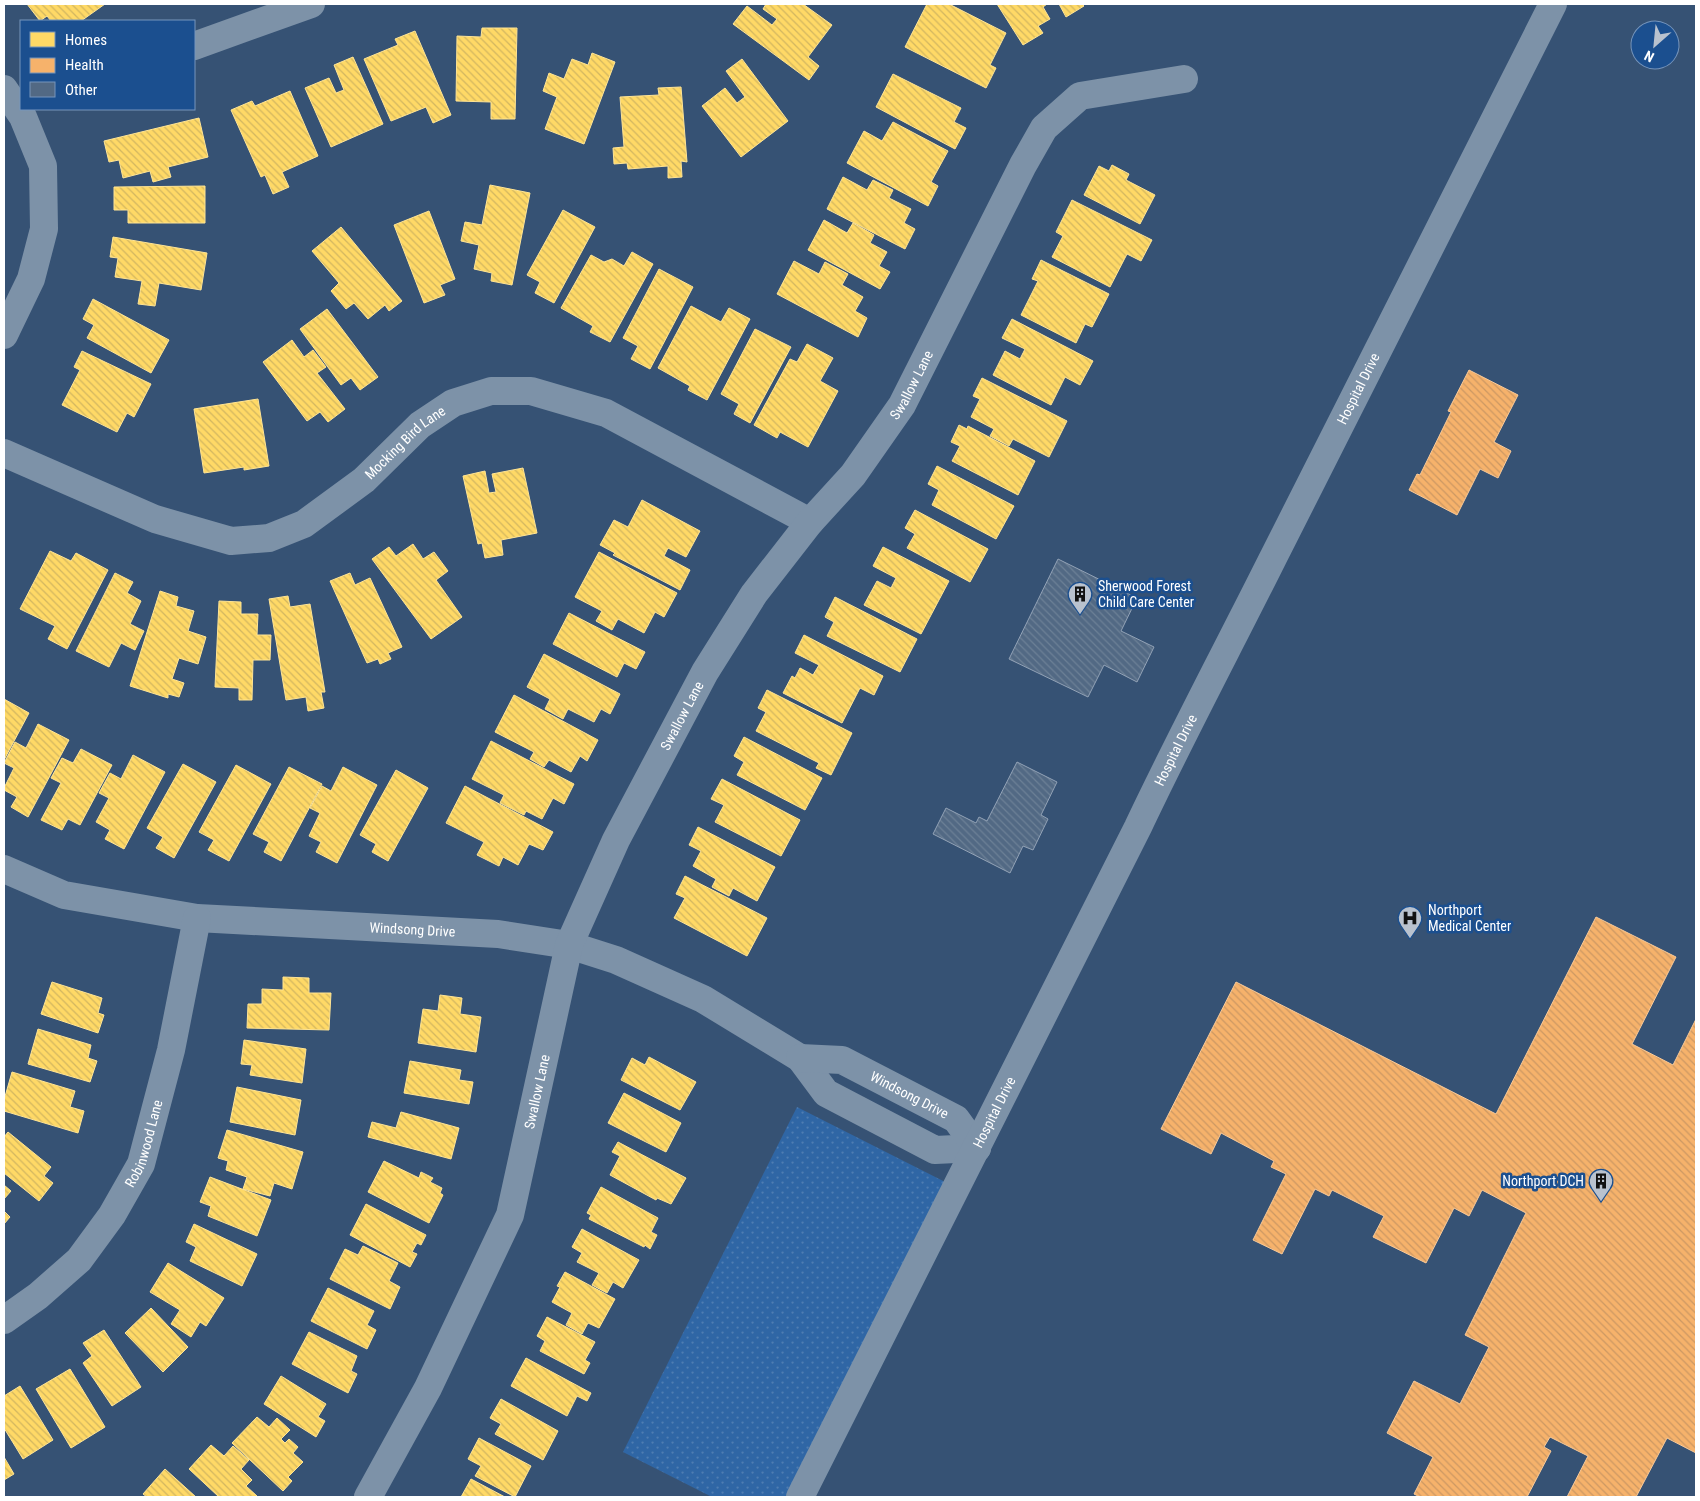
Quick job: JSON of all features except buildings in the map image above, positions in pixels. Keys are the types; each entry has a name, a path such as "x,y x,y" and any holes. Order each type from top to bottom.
{"street":[{"path":"195,46 311,4"},
{"name":"Hospital Drive","path":"800,1497 1138,827 1176,745 1253,598 1434,236 1553,4"},
{"name":"Swallow Lane","path":"368,1497 428,1388 510,1214 568,945 616,840 705,672 754,594 810,522 854,475 902,405 1022,165 1044,128 1080,96 1184,79"},
{"path":"4,89 20,104"},
{"path":"4,335 31,279 44,229 43,166 30,113"},
{"name":"Mocking Bird Lane","path":"4,453 155,519 231,541 269,538 304,524 364,480 420,425 453,403 491,391 531,391 606,413 810,522"},
{"name":"Windsong Drive","path":"4,870 64,895 197,918 498,934 568,945 616,960 703,999 800,1058 826,1093 935,1150 977,1148"},
{"name":"Robinwood Lane","path":"4,1320 38,1296 79,1260 112,1215 141,1164 171,1050 197,918"},
{"name":"Windsong Drive","path":"800,1058 842,1060 956,1119 977,1148"}],"shaded area":[{"path":"797,1107 957,1188 800,1497 712,1497 623,1452"}],"place":[{"name":"Sherwood Forest Child Care Center","path":"1080,615"},
{"name":"Northport Medical Center","path":"1410,939"},
{"name":"Northport DCH","path":"1601,1202"}]}
